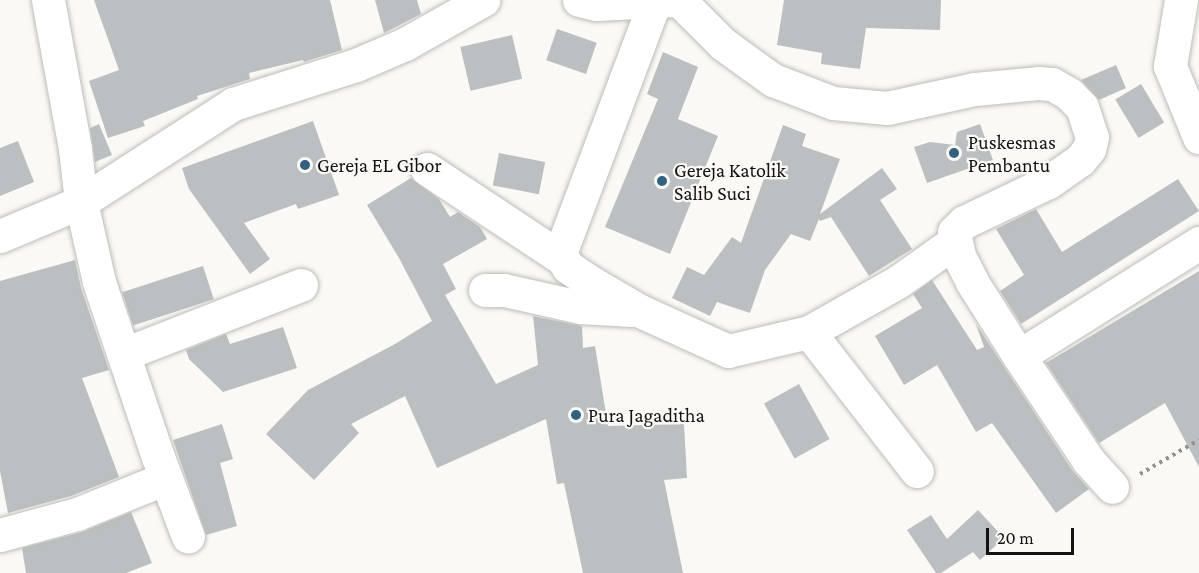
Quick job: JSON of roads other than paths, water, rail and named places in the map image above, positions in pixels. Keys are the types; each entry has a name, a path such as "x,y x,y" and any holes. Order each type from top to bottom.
{"street":[{"path":"48,0 75,148 81,202 99,282 188,537"},
{"path":"0,236 81,202 233,104 356,65 405,44 438,12 483,0"},
{"path":"579,0 597,4 670,0 723,44 773,80 833,103 887,108 975,89 1038,83 1052,84 1069,94 1082,107 1092,137 1089,148 1080,160 1048,182 964,222 954,232 954,242 977,291 1088,460 1112,487"},
{"path":"670,0 561,251 568,267 640,311 728,351 809,332 899,282 954,242"},
{"path":"1181,0 1170,66 1199,137"},
{"path":"427,169 563,259"},
{"path":"1019,356 1199,243"},
{"path":"124,354 302,285"},
{"path":"485,290 504,290 580,307 640,311"},
{"path":"809,332 917,471"},
{"path":"0,535 77,514 166,478"}],"place":[{"name":"Puskesmas Pembantu","path":"954,153"},
{"name":"Gereja EL Gibor","path":"305,165"},
{"name":"Gereja Katolik Salib Suci","path":"662,181"},
{"name":"Pura Jagaditha","path":"576,415"}]}
